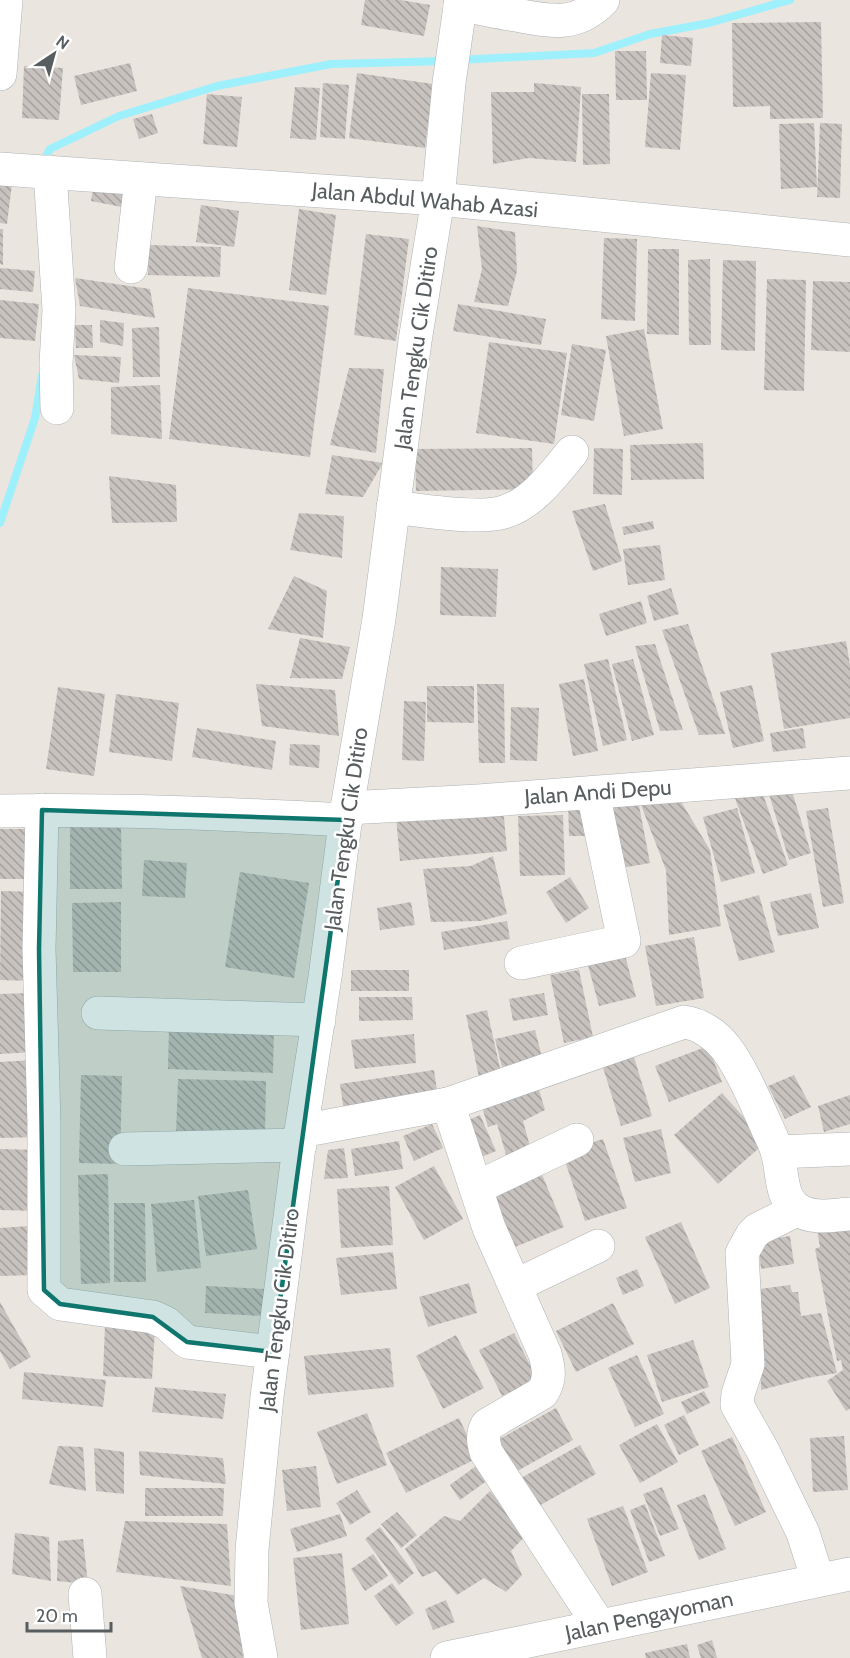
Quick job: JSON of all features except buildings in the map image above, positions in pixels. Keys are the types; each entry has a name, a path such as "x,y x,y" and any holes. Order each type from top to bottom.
{"street":[{"path":"0,74 6,0"},
{"path":"461,3 554,21 579,17 603,0"},
{"name":"Jalan Tengku Cik Ditiro","path":"261,1658 251,1603 252,1549 273,1352 346,814 379,619 415,341 438,199 449,83 461,3"},
{"path":"25,171 59,310 56,364 57,408"},
{"name":"Jalan Abdul Wahab Azasi","path":"25,171 438,199 850,240"},
{"path":"131,267 141,179"},
{"path":"393,507 478,515 504,512 526,500 549,480 572,452"},
{"name":"Jalan Andi Depu","path":"0,811 346,814 478,801 850,773"},
{"path":"521,963 624,941 593,793"},
{"path":"42,810 39,949 44,1122 44,1290 60,1305 153,1317 166,1323 187,1342 273,1352"},
{"path":"98,1012 319,1020"},
{"path":"125,1149 301,1138 448,1104 684,1022 695,1023 725,1047 748,1087 778,1152 785,1195 797,1210 810,1216 850,1214"},
{"path":"448,1104 489,1228 545,1354 549,1377 542,1394 487,1425 483,1433 486,1452 599,1625"},
{"path":"476,1188 577,1140"},
{"path":"778,1152 850,1149"},
{"path":"797,1210 758,1229 742,1253 748,1364 738,1394 737,1405 763,1451 803,1533 818,1580"},
{"path":"515,1286 598,1246"},
{"name":"Jalan Pengayoman","path":"447,1658 850,1574"},
{"path":"85,1594 90,1658"}],"highlighted area":[{"path":"42,810 346,820 273,1352 187,1342 153,1317 60,1304 44,1290 39,949"}],"waterway":[{"path":"459,60 594,53 650,34 709,23 790,0"},
{"path":"42,164 50,149 119,116 217,86 331,64 446,61"},
{"path":"0,523 35,418 42,375"}]}
